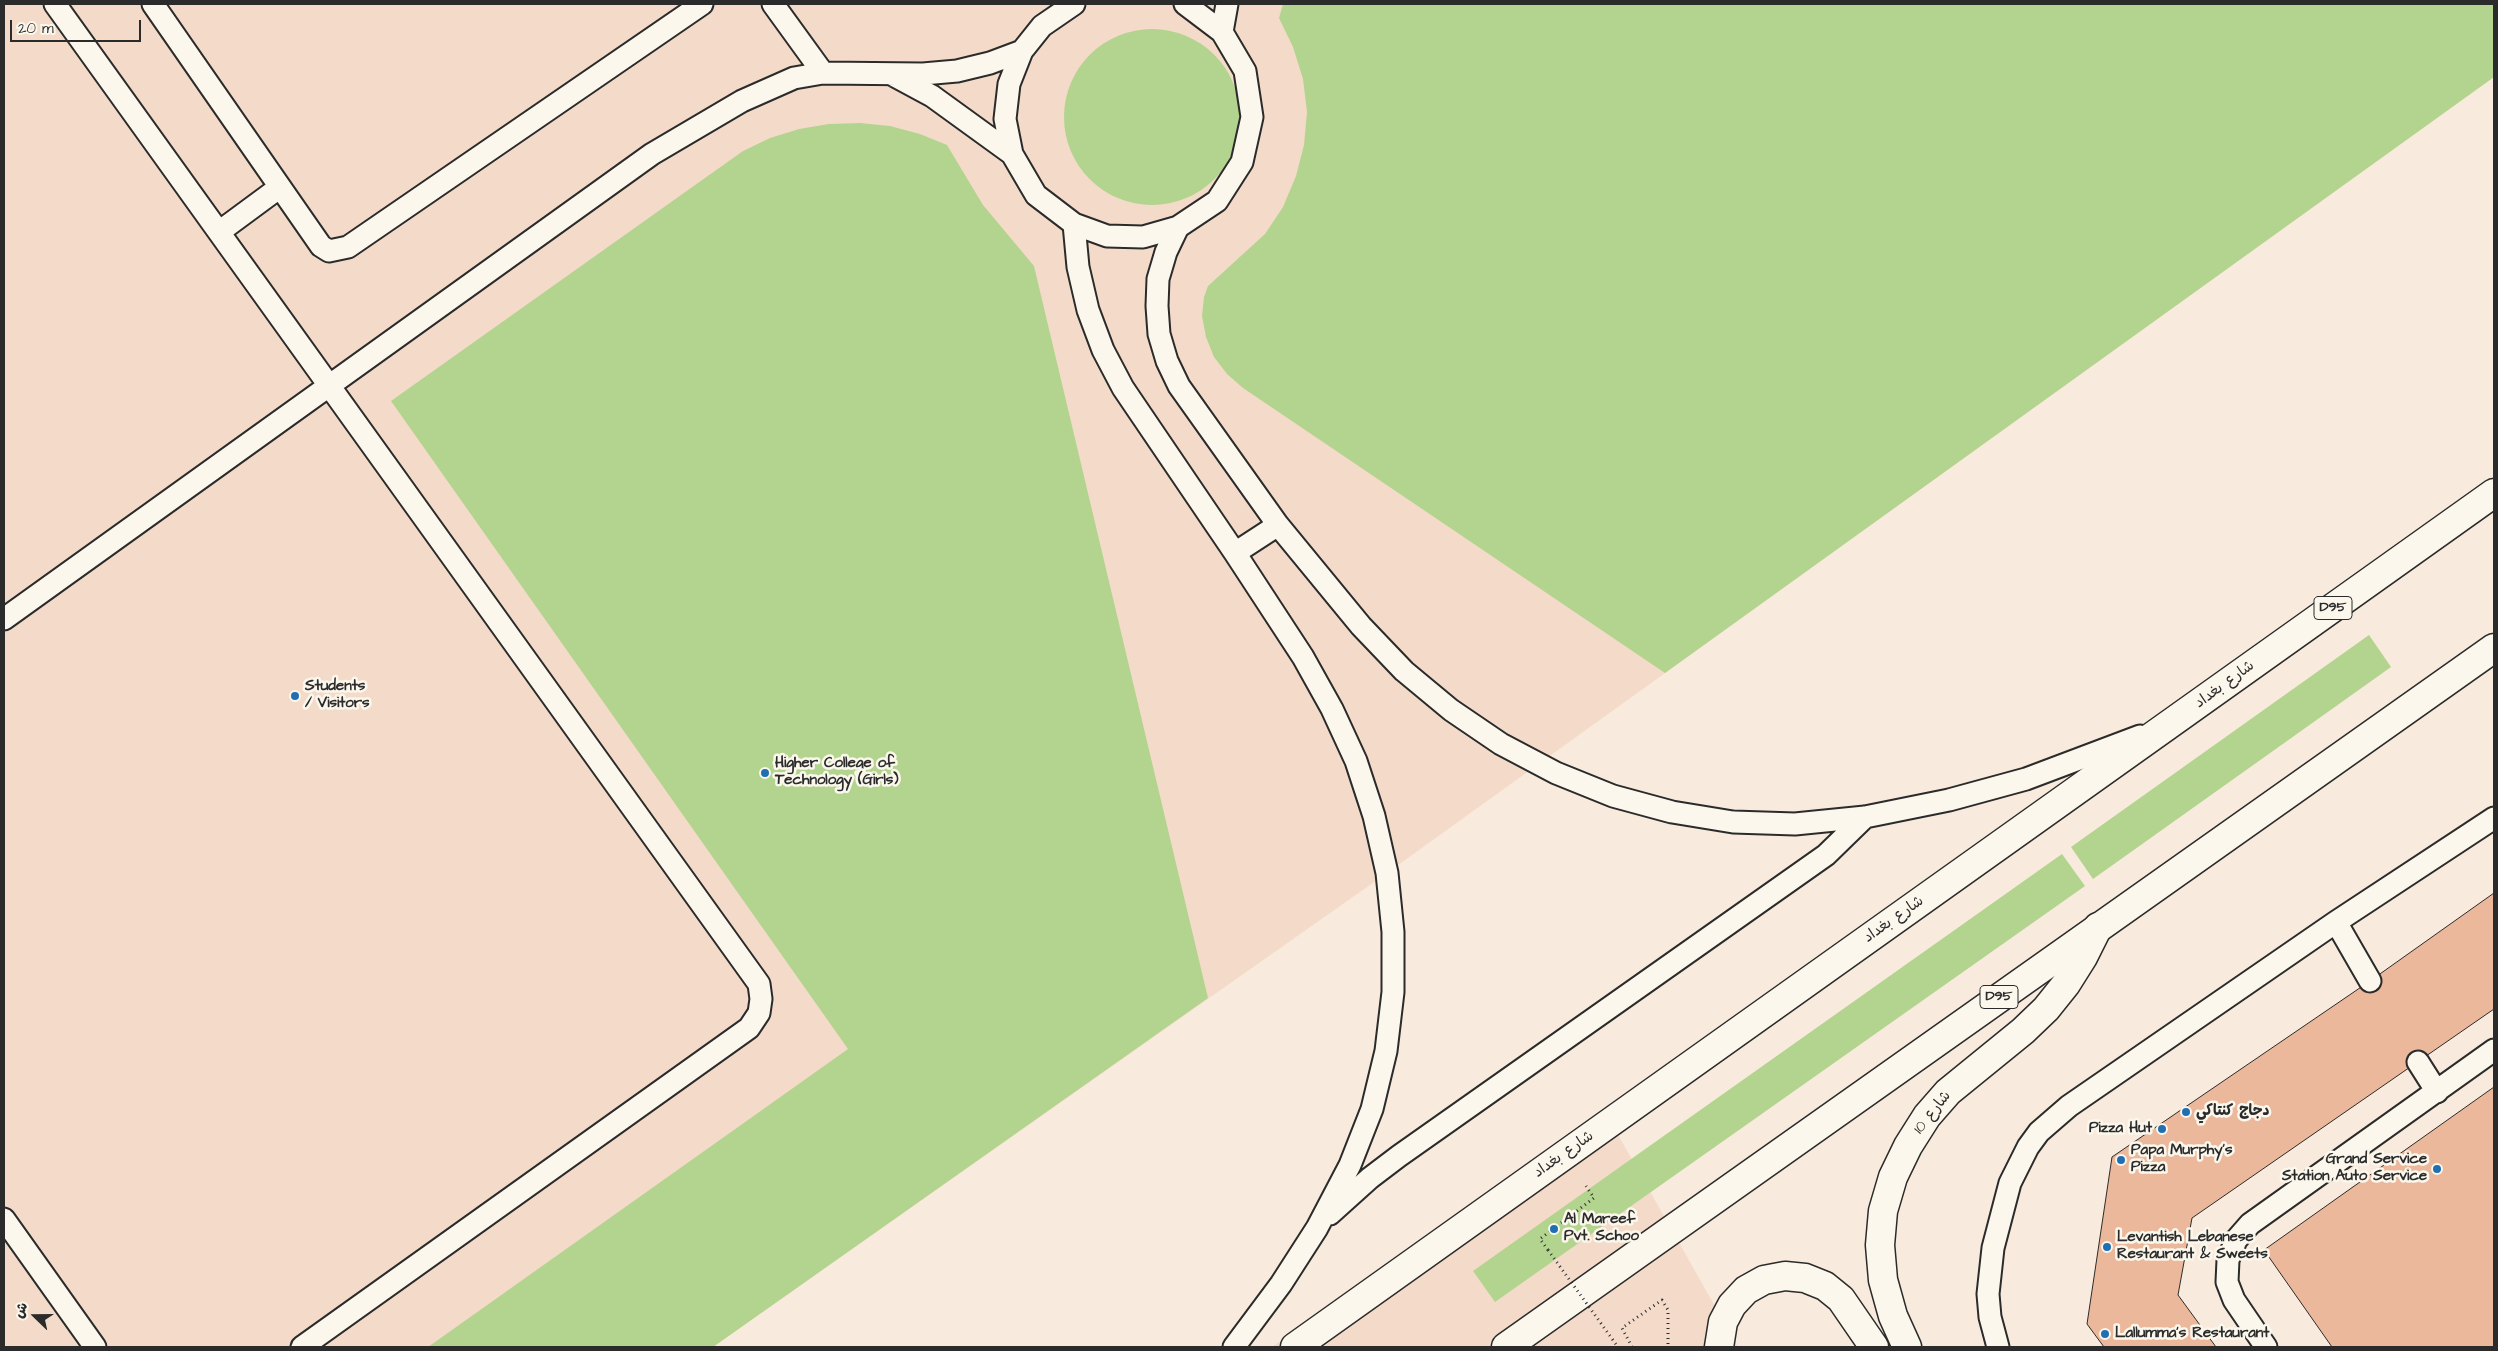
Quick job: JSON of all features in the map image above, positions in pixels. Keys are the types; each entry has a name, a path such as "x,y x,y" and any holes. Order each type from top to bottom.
{"main road":[{"name":"شارع بغداد","path":"1295,1347 2494,493"},
{"name":"D95","path":"1506,1347 2494,648"},
{"name":"شارع 10","path":"1907,1347 1893,1316 1883,1280 1880,1245 1883,1211 1893,1177 1908,1146 1927,1116 1948,1092 2023,1031 2046,1008 2066,984 2098,927"},
{"path":"1719,1347 1723,1322 1732,1305 1746,1290 1764,1280 1785,1276 1805,1278 1830,1290 1841,1298 1874,1347"}],"lane":[{"path":"55,4 759,984 761,999 759,1013 749,1028 302,1347"},
{"path":"153,4 321,246 329,251 348,247 702,4"},
{"path":"773,4 823,73"},
{"path":"1070,4 1042,26 1022,51 1009,84 1005,119 1012,154 1036,195 1074,224 1107,236 1143,237 1178,227 1217,201 1242,162 1252,117 1245,72 1222,32 1185,4"},
{"path":"1222,32 1227,4"},
{"path":"4,619 652,154 742,101 771,86 794,78 823,73 889,72 923,74 957,71 990,63 1022,51"},
{"path":"889,72 932,96 1012,154"},
{"path":"220,232 280,187"},
{"path":"1074,224 1078,268 1086,301 1103,350 1123,388 1303,657 1336,718 1356,761 1374,816 1386,873 1393,932 1393,992 1386,1051 1372,1109 1350,1165 1317,1228 1281,1284 1234,1347"},
{"path":"1178,227 1166,252 1158,278 1157,306 1159,334 1167,361 1179,386 1278,525 1361,626 1404,671 1451,710 1501,744 1556,773 1613,796 1672,812 1733,822 1795,824 1865,817 1949,800 2026,779 2100,753 2172,722"},
{"path":"1235,553 1278,525"},
{"path":"1317,1228 1342,1202 1392,1162 1826,855 1865,817"},
{"path":"1998,1347 1990,1317 1988,1294 1992,1248 2010,1183 2028,1147 2039,1132 2070,1106 2336,922 2494,818"},
{"path":"2336,922 2370,981"},
{"path":"2266,1347 2234,1300 2227,1282 2228,1260 2236,1240 2250,1224 2494,1050"},
{"path":"2418,1062 2437,1092"},
{"path":"4,1219 95,1347"}],"path":[{"path":"1594,1198 1540,1239 1618,1347"},
{"path":"1632,1347 1622,1328 1662,1300 1668,1310 1668,1347"}],"shaded area":[{"name":"Higher College of Technology (Girls)","path":"4,4 2494,4 2494,77 1387,873 713,1347 4,1347"},
{"name":"Al Mareef Pvt. Schoo","path":"1604,1110 1738,1347 1272,1347"}],"green space":[{"path":"1283,4 2494,4 2494,77 1665,673 1243,388 1227,374 1214,357 1206,337 1202,316 1204,297 1208,286 1265,234 1283,207 1296,176 1304,145 1307,112 1303,79 1293,47 1279,18"},
{"path":"1152,29 1186,36 1208,49 1220,61 1233,83 1240,117 1233,151 1220,173 1208,185 1186,198 1152,205 1118,198 1096,185 1084,173 1071,151 1064,117 1071,83 1084,61 1096,49 1118,36"},
{"path":"860,123 890,126 920,134 947,145 983,205 1034,266 1208,998 713,1347 428,1347 848,1049 391,401 743,151 770,138 799,129 829,124"},
{"path":"2369,635 2391,667 2093,879 2071,847"},
{"path":"2062,854 2085,886 1495,1302 1473,1271"}],"building":[{"path":"2494,893 2494,1009 2192,1218 2178,1295 2216,1347 2104,1347 2087,1324 2112,1157 2370,981"},
{"name":"Grand Service Station Auto Service","path":"2494,1087 2494,1347 2332,1347 2264,1250"}],"place":[{"name":"Students / Visitors","path":"295,696"},
{"name":"Higher College of Technology (Girls)","path":"765,773"},
{"name":"دجاج كنتاكي","path":"2186,1112"},
{"name":"Pizza Hut","path":"2162,1129"},
{"name":"Papa Murphy's Pizza","path":"2121,1160"},
{"name":"Grand Service Station Auto Service","path":"2437,1169"},
{"name":"Al Mareef Pvt. Schoo","path":"1554,1229"},
{"name":"Levantish Lebanese Restaurant & Sweets","path":"2107,1247"},
{"name":"Lallumma’s Restaurant","path":"2105,1334"}]}
